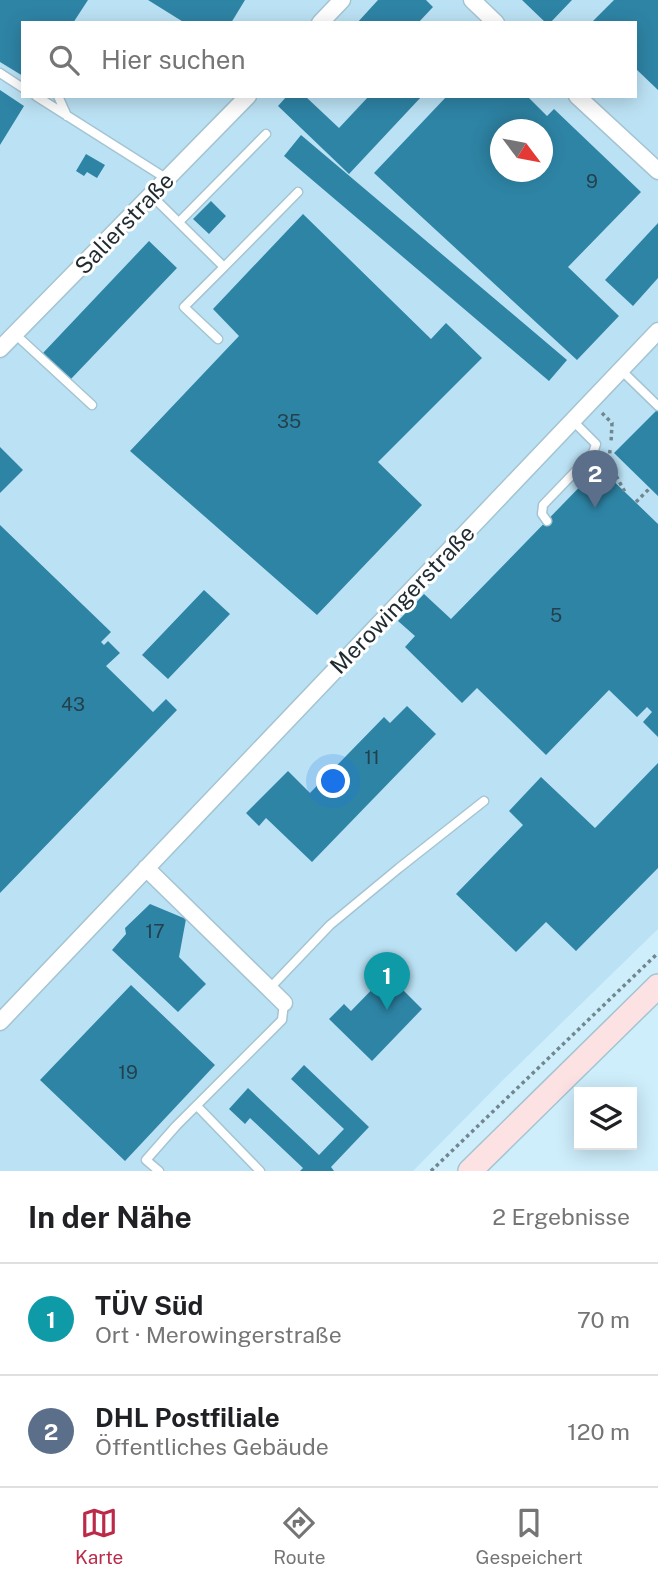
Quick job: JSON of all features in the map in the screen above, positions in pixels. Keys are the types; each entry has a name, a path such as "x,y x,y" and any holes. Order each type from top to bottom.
{"main road":[{"path":"470,1171 658,986"}],"street":[{"path":"322,21 342,0"},
{"path":"472,0 494,21"},
{"name":"Salierstraße","path":"0,349 246,98"},
{"path":"579,98 658,171"},
{"name":"Merowingerstraße","path":"0,1022 658,331"},
{"path":"146,868 284,1003"}],"lane":[{"path":"0,73 21,87"},
{"path":"39,98 167,179"},
{"path":"59,98 67,116"},
{"path":"179,222 266,134"},
{"path":"218,339 184,307 298,192"},
{"path":"151,195 224,267"},
{"path":"15,334 92,405"},
{"path":"621,370 658,406"},
{"path":"547,521 542,514 543,505 593,453 596,444 573,421"},
{"path":"269,989 330,925 399,867 484,802"},
{"path":"159,1171 146,1160 176,1126 282,1020 284,1003"},
{"path":"197,1106 260,1171"}],"path":[{"path":"636,502 650,488"},
{"path":"431,1171 658,953"}],"shaded area":[{"path":"0,0 658,0 658,929 413,1171 0,1171"}],"building":[{"path":"0,0 88,0 74,21 21,21 21,75 0,62"},
{"path":"148,0 245,0 232,21 182,21"},
{"path":"378,0 426,0 433,7 420,21 359,21"},
{"path":"522,0 572,0 552,21 544,21"},
{"path":"614,0 658,0 658,90 637,70 637,21 593,21"},
{"path":"0,90 24,106 0,145"},
{"path":"285,98 307,98 339,128 367,98 420,98 349,174 278,106"},
{"path":"445,98 529,98 547,116 554,109 641,192 568,267 619,316 577,360 374,173"},
{"path":"301,135 567,360 549,381 284,156"},
{"path":"86,154 105,165 97,178 87,172 84,176 76,171"},
{"path":"211,201 226,216 209,234 193,219"},
{"path":"303,214 431,339 446,323 482,358 378,462 422,505 317,615 130,451 239,336 213,309"},
{"path":"658,223 658,278 633,306 605,280"},
{"path":"149,241 177,268 70,380 43,353"},
{"path":"658,409 658,496 614,453"},
{"path":"0,447 23,470 0,493"},
{"path":"599,467 658,524 658,737 643,722 652,712 647,707 637,717 609,690 546,755 477,688 462,703 405,647 415,636 398,621 424,594 451,619"},
{"path":"0,525 111,632 101,642 104,645 108,641 120,653 106,666 153,712 166,699 177,710 0,893"},
{"path":"204,590 230,614 168,679 142,655"},
{"path":"407,706 436,734 312,862 266,818 259,826 246,813 288,771 310,793 384,717 390,723"},
{"path":"658,763 658,868 576,951 546,922 516,952 456,894 523,825 509,811 541,777 595,828"},
{"path":"150,904 186,919 179,957 206,984 178,1012 112,950 126,934 125,928"},
{"path":"387,974 422,1009 372,1061 329,1019 344,1004 351,1011"},
{"path":"131,985 215,1065 125,1161 40,1080"},
{"path":"304,1065 369,1127 331,1167 334,1171 300,1171 303,1168 250,1118 245,1124 229,1109 248,1088 319,1155 344,1129 291,1079"}],"place":[{"name":"DHL Postfiliale","path":"595,508"},
{"name":"TÜV Süd","path":"387,1010"}]}
